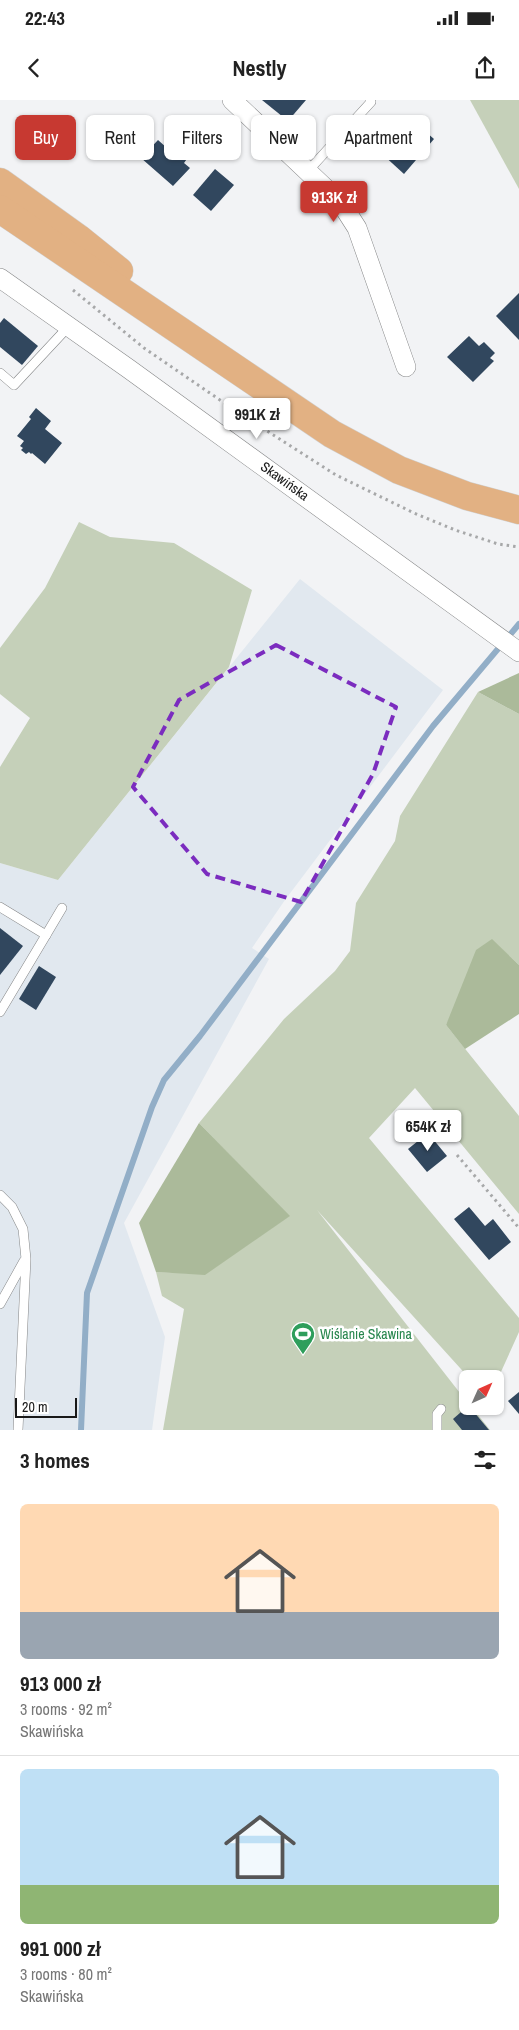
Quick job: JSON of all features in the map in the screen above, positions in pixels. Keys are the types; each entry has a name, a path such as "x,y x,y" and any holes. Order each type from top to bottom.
{"main road":[{"path":"0,182 71,233 122,273 205,346"},
{"path":"0,209 148,310 205,346 332,434 399,470 467,496 519,510"}],"street":[{"path":"232,100 341,202 357,228 406,367"},
{"name":"Skawińska","path":"0,278 517,651"}],"lane":[{"path":"308,171 371,102 370,100"},
{"path":"0,373 14,386 69,326"},
{"path":"0,907 46,935"},
{"path":"0,1012 62,908"},
{"path":"0,1195 12,1207 23,1229 26,1259 18,1430"},
{"path":"0,1304 26,1259"},
{"path":"437,1430 437,1414 441,1409"}],"path":[{"path":"457,1155 519,1228"}],"highlighted area":[{"path":"276,645 396,707 373,774 301,902 207,874 133,787 179,700"}],"shaded area":[{"path":"300,579 443,690 285,900 252,948 269,959 124,1223 165,1337 152,1430 0,1430 0,863 58,880"}],"green space":[{"path":"470,100 519,100 519,189"},
{"path":"79,522 110,537 174,543 252,590 229,667 58,880 0,863 0,767 30,718 0,694 0,648 45,588"},
{"path":"519,673 519,714 478,692"},
{"path":"478,692 519,714 519,965 492,940 446,1025 519,1116 519,1214 415,1088 369,1138 519,1318 519,1332 502,1370 462,1370 317,1210 459,1392 459,1415 478,1415 490,1430 163,1430 184,1309 162,1296 156,1272 205,1274 289,1216 199,1123 284,1019 335,971 350,951 356,903 395,841 400,816"},
{"path":"492,939 519,965 519,1014 465,1049 446,1025 476,950"},
{"path":"199,1123 290,1216 205,1275 156,1272 139,1223"}],"building":[{"path":"262,100 306,100 293,115 281,115"},
{"path":"430,136 434,139 430,144"},
{"path":"158,140 164,145 164,160 186,160 184,163 190,168 173,186 143,160 154,160 154,144"},
{"path":"389,160 416,160 404,174"},
{"path":"215,169 234,185 211,211 193,195"},
{"path":"519,293 519,340 496,316"},
{"path":"4,318 38,346 22,365 0,347 0,323"},
{"path":"469,336 479,346 484,342 495,353 490,358 494,361 473,382 447,357"},
{"path":"36,408 51,421 45,429 62,443 45,464 32,453 26,454 21,450 23,448 20,446 24,441 17,436 31,419 29,417"},
{"path":"0,928 23,946 0,975"},
{"path":"39,966 56,977 36,1010 19,999"},
{"path":"428,1133 447,1156 427,1172 408,1149"},
{"path":"469,1207 485,1226 493,1219 511,1242 489,1260 454,1219"},
{"path":"519,1392 519,1414 508,1401"},
{"path":"459,1414 476,1415 489,1430 462,1430 453,1419"}],"waterway":[{"path":"81,1430 87,1293 152,1107 164,1080 200,1036 433,726 519,624"}],"place":[{"name":"Wiślanie Skawina","path":"303,1355"}]}
